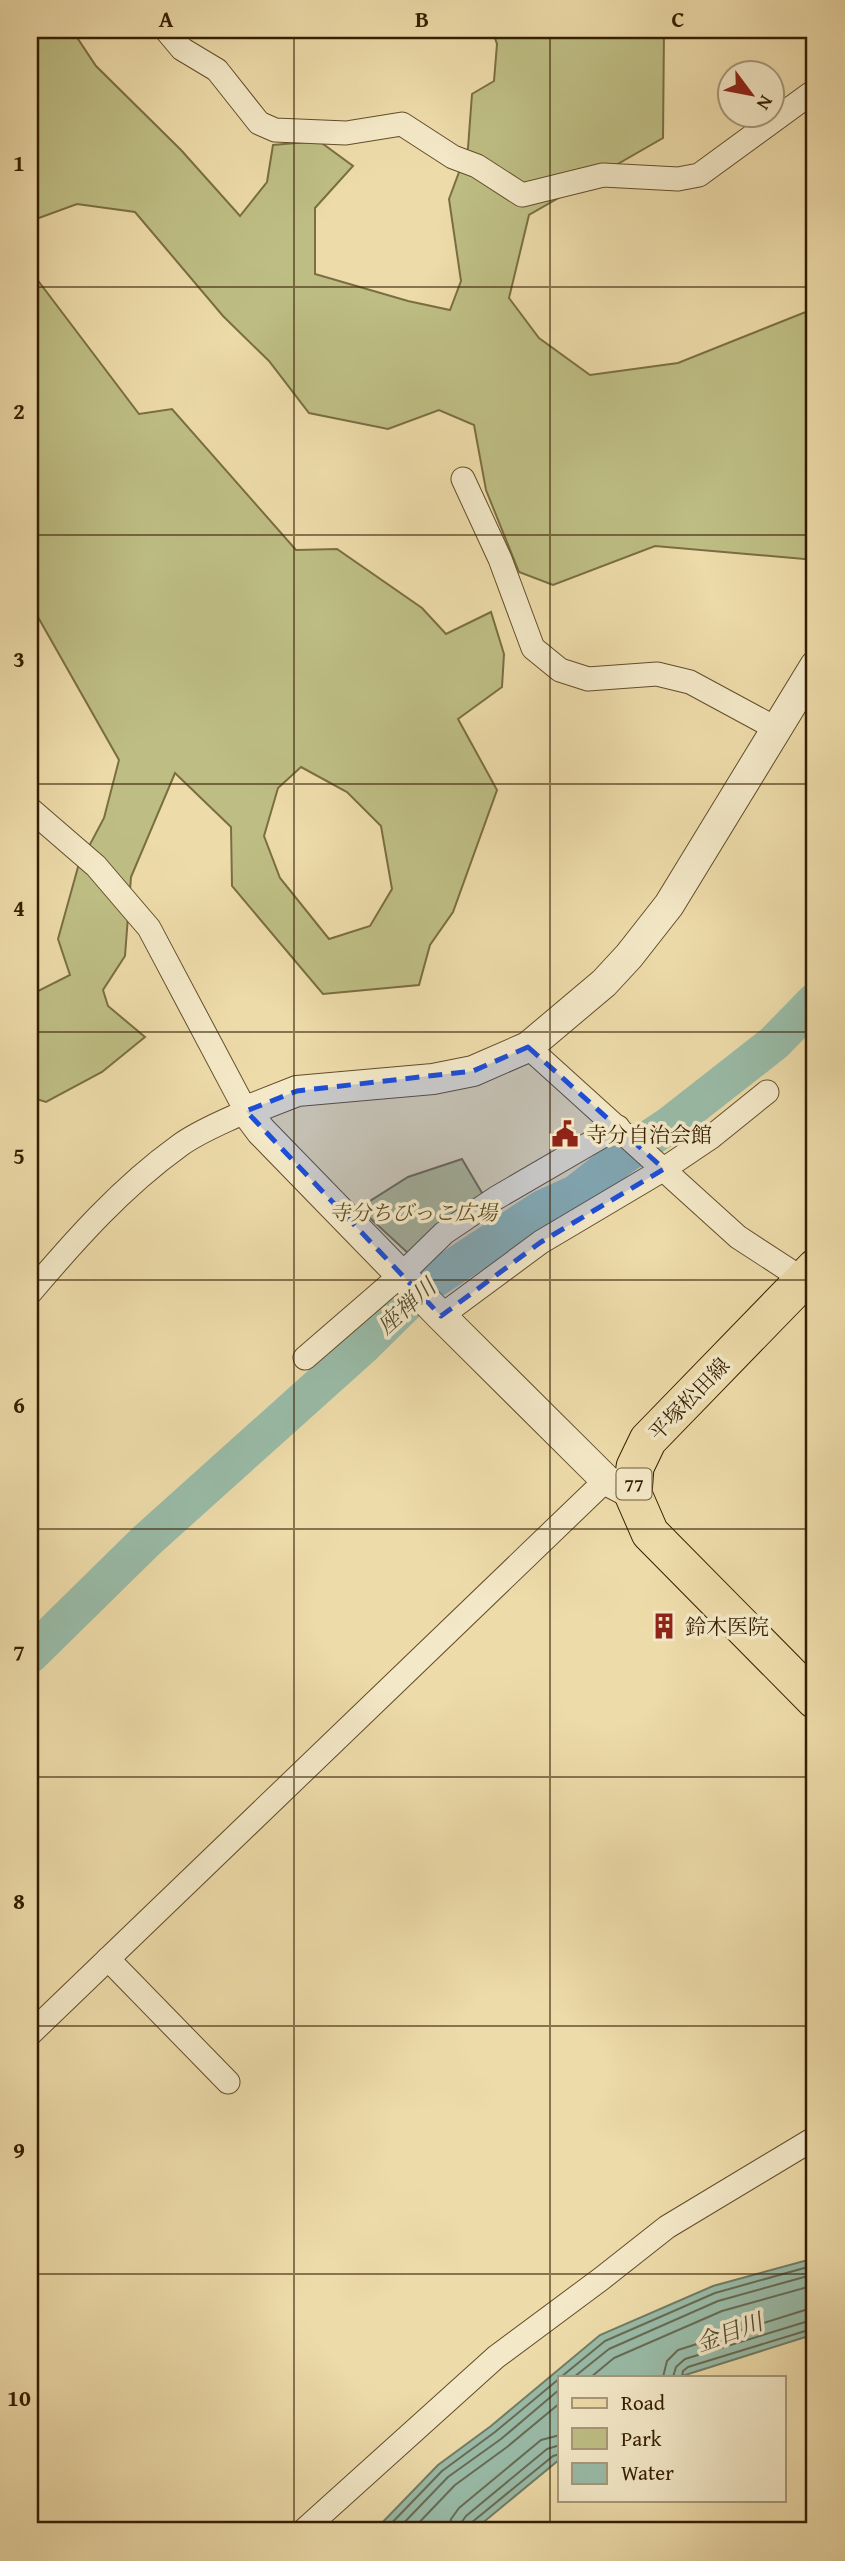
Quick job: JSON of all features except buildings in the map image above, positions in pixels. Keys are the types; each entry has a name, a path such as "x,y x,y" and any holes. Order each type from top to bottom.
{"main road":[{"name":"平塚松田線","path":"619,1487 635,1467 648,1440 810,1274"},
{"name":"77","path":"619,1487 650,1533 815,1700"}],"street":[{"path":"166,30 182,48 217,70 259,123 275,130 346,133 402,124 453,157 477,166 522,195 603,175 678,178 699,175 815,93"},
{"path":"463,479 500,559 533,648 560,670 588,679 657,674 690,682 777,729"},
{"path":"30,1293 73,1242 128,1186 181,1144 246,1111 298,1091 433,1079 473,1071 528,1047 604,983 669,905 815,666"},
{"path":"30,809 96,866 149,928 246,1111 261,1130 441,1316 619,1487 30,2034"},
{"path":"528,1047 738,1237 810,1274"},
{"path":"441,1316 541,1242 710,1138 767,1092"},
{"path":"305,1358 402,1274 444,1233 506,1192 618,1127"},
{"path":"108,1959 228,2082"},
{"path":"303,2531 496,2357 667,2227 815,2138"}],"highlighted area":[{"path":"528,1047 664,1169 541,1242 441,1316 246,1111 297,1091 473,1071"}],"green space":[{"path":"30,30 72,30 96,66 181,150 240,216 267,182 273,145 319,141 353,166 315,208 315,274 408,301 450,310 461,281 449,199 468,148 472,94 494,81 497,44 492,30 664,30 663,138 529,215 509,298 539,338 590,375 678,363 808,311 815,313 815,437 812,447 815,459 815,560 655,546 553,585 519,572 486,490 474,425 439,410 388,429 309,413 269,361 223,316 135,212 77,204 36,219 30,239"},
{"path":"30,270 139,414 172,409 296,550 337,549 422,608 446,634 491,612 504,654 502,687 458,719 497,790 453,912 430,945 419,985 323,994 232,886 231,827 175,773 131,877 125,956 103,990 108,1006 145,1037 102,1072 46,1102 30,1097 30,995 70,975 58,939 78,867 104,818 119,760 30,603","holes":["301,767 347,792 381,826 392,889 370,926 329,939 280,878 264,836 278,788"]},
{"name":"寺分ちびっこ広場","path":"462,1159 485,1198 410,1255 359,1208 408,1177"}],"water":[{"name":"金目川","path":"815,2258 815,2334 682,2376 558,2376 558,2461 472,2531 374,2531 438,2465 491,2426 600,2335 713,2286"}],"waterway":[{"name":"座禅川","path":"30,1655 146,1541 362,1347 424,1286 543,1208 576,1193 623,1156 668,1126 774,1043 815,1001"}],"place":[{"name":"寺分自治会館","path":"565,1134"},
{"name":"鈴木医院","path":"664,1626"}]}
